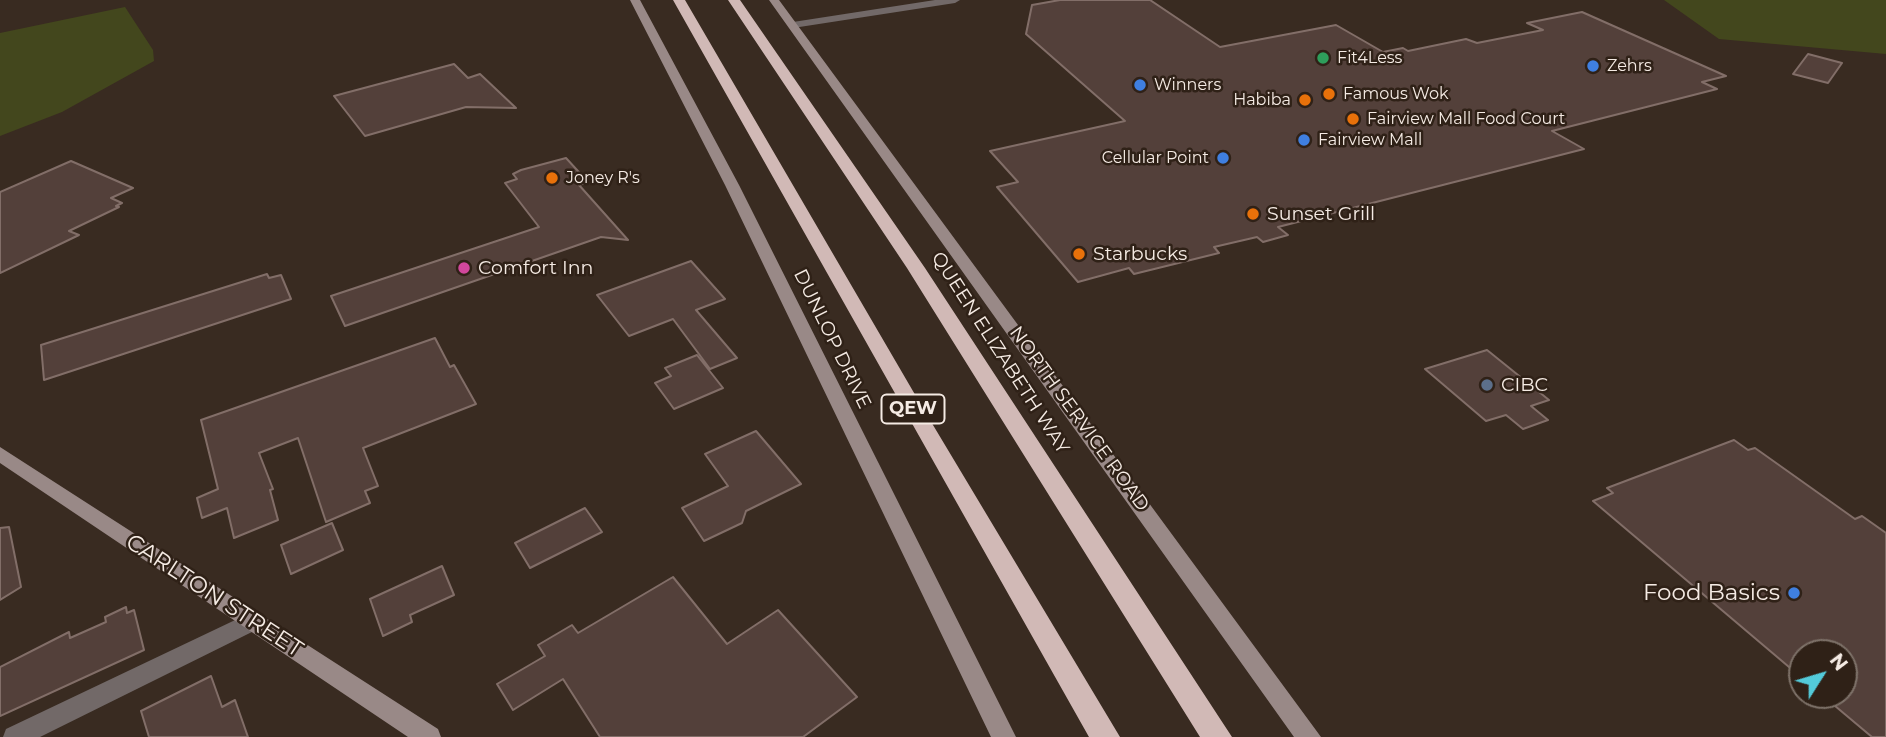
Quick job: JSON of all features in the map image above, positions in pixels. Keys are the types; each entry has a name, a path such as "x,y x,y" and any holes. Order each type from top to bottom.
{"highway":[{"path":"665,0 723,79"},
{"name":"QEW","path":"679,0 1105,737"},
{"name":"QUEEN ELIZABETH WAY","path":"734,0 916,268 1217,737"}],"street":[{"name":"DUNLOP DRIVE","path":"635,0 732,185 1004,737"},
{"name":"NORTH SERVICE ROAD","path":"775,0 1309,737"},
{"path":"793,26 955,0"},
{"name":"CARLTON STREET","path":"0,454 429,737"},
{"path":"15,737 252,621"}],"green space":[{"path":"1664,0 1886,0 1886,54 1719,39"},
{"path":"125,7 153,50 154,61 62,112 0,136 0,33"}],"building":[{"name":"Fairview Mall","path":"1060,0 1150,0 1220,47 1336,25 1383,52 1403,48 1408,51 1466,39 1477,43 1543,30 1527,23 1582,12 1726,76 1702,82 1717,89 1552,131 1584,149 1278,227 1288,235 1263,242 1257,237 1214,247 1219,253 1134,274 1129,268 1078,282 997,187 1018,182 990,151 1125,121 1026,34 1032,5"},
{"path":"1808,54 1842,63 1828,83 1793,74"},
{"path":"454,64 468,78 480,74 516,108 466,107 365,136 334,96"},
{"name":"Comfort Inn","path":"566,158 588,182 579,185 628,240 601,237 345,326 331,296 539,227 505,183 517,179 513,174 521,170"},
{"path":"71,161 133,188 111,198 122,203 116,206 119,207 69,231 79,235 0,273 0,192"},
{"path":"691,261 725,299 696,310 737,358 710,369 673,319 629,336 597,295"},
{"path":"267,274 269,278 281,275 291,299 44,380 41,345"},
{"path":"435,338 450,367 454,365 476,404 363,448 378,486 365,491 370,503 326,522 298,438 259,453 273,489 270,490 278,520 234,538 227,508 202,518 197,498 218,489 201,420"},
{"name":"CIBC","path":"1487,350 1549,400 1531,406 1548,420 1523,429 1506,415 1486,421 1425,369"},
{"path":"697,355 723,388 674,409 655,383 671,376 665,368"},
{"path":"756,431 801,484 746,511 742,523 704,541 682,508 728,486 705,454"},
{"name":"Food Basics","path":"1734,440 1748,450 1755,448 1855,519 1862,516 1886,533 1886,737 1872,737 1839,709 1858,709 1858,639 1788,639 1788,666 1593,501 1613,493 1607,488"},
{"path":"585,508 602,532 530,568 515,543"},
{"path":"332,523 343,550 291,574 281,545"},
{"path":"9,527 21,587 0,600 0,528"},
{"path":"442,566 454,595 410,615 412,622 383,636 370,599"},
{"path":"673,577 727,644 778,610 857,697 803,737 600,737 563,679 513,710 497,684 545,656 538,645 572,625 578,633"},
{"path":"126,607 127,613 134,610 144,650 0,716 0,667 69,632 70,638 106,622 105,617"},
{"path":"211,676 222,707 235,700 248,737 149,737 141,711"}],"place":[{"name":"Fit4Less","path":"1323,58"},
{"name":"Zehrs","path":"1593,66"},
{"name":"Winners","path":"1140,85"},
{"name":"Famous Wok","path":"1329,94"},
{"name":"Habiba","path":"1305,100"},
{"name":"Fairview Mall Food Court","path":"1353,119"},
{"name":"Fairview Mall","path":"1304,140"},
{"name":"Cellular Point","path":"1223,158"},
{"name":"Joney R's","path":"552,178"},
{"name":"Sunset Grill","path":"1253,214"},
{"name":"Starbucks","path":"1079,254"},
{"name":"Comfort Inn","path":"464,268"},
{"name":"CIBC","path":"1487,385"},
{"name":"Food Basics","path":"1794,593"}]}
